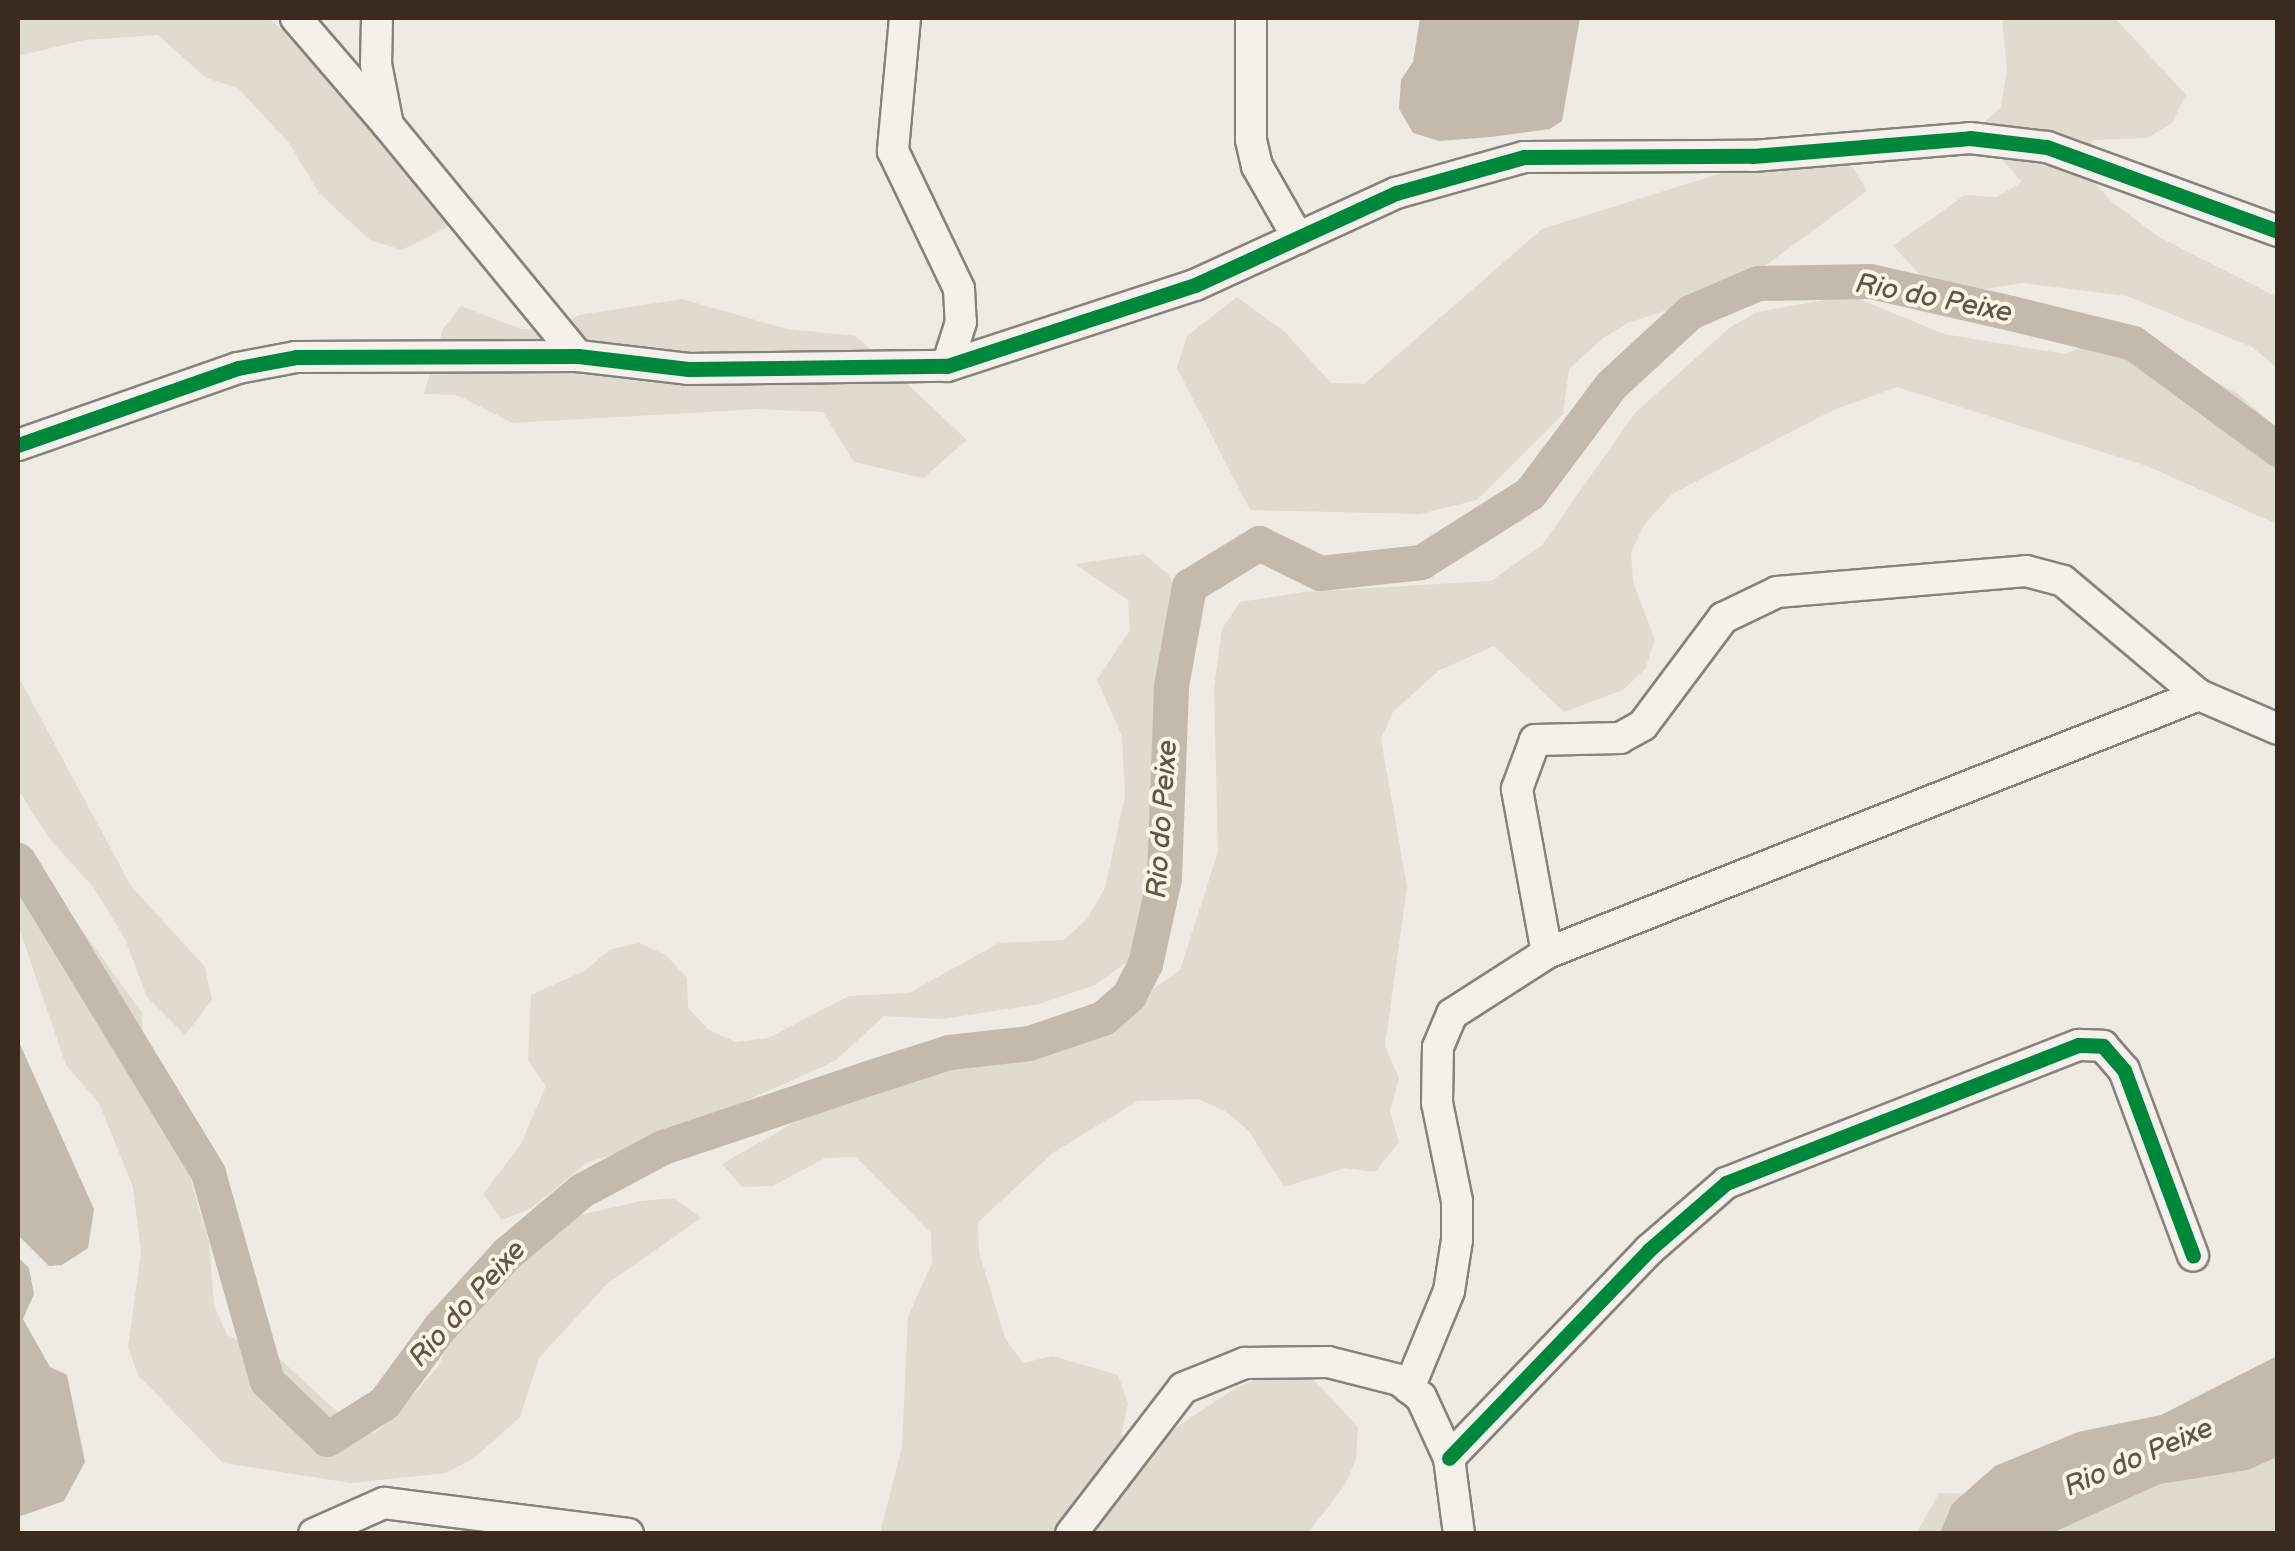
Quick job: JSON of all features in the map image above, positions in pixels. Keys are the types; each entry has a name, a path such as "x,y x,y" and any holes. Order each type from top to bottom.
{"street":[{"path":"296,18 578,356"},
{"path":"377,18 376,64 388,125"},
{"path":"906,18 894,151 959,289 961,322 947,366"},
{"path":"1251,18 1251,140 1257,166 1298,238"},
{"path":"18,445 238,368 296,358 578,356 688,369 947,366 1196,285 1396,193 1524,156 1753,156 1970,138 2047,147 2278,231"},
{"path":"1547,953 1517,790 1535,740 1620,738 1643,725 1723,618 1777,592 2026,572 2063,581 2199,695 2278,729"},
{"path":"1410,1388 1449,1291 1457,1240 1457,1201 1437,1102 1438,1047 1452,1014 1547,953 2199,695"},
{"path":"1449,1458 1649,1250 1726,1184 2079,1045 2103,1046 2124,1070 2193,1256"},
{"path":"1071,1534 1183,1388 1216,1370 1328,1362 1410,1388 1437,1423 1449,1458 1460,1534"},
{"path":"314,1534 384,1504 628,1534"}],"shaded area":[{"path":"18,18 268,18 325,63 455,223 402,250 370,240 319,193 289,143 238,88 206,78 158,35 85,40 18,56"},
{"path":"2002,18 2115,18 2186,95 2172,123 2147,138 2094,140 2077,164 2112,202 2159,237 2277,297 2277,368 2252,347 2127,296 2022,283 1960,293 1924,279 1893,246 1965,195 1997,197 2022,182 1976,130 2001,107 2007,70"},
{"path":"1824,152 1852,166 1867,191 1736,287 1628,323 1603,338 1569,369 1563,414 1477,500 1420,514 1250,510 1177,368 1187,336 1237,297 1285,332 1331,383 1364,384 1542,229 1725,172"},
{"path":"1850,295 1944,334 2065,354 2096,341 2126,340 2184,364 2238,394 2277,428 2277,524 2147,466 1897,387 1831,411 1672,494 1644,525 1631,552 1633,582 1655,640 1645,669 1623,690 1564,712 1494,646 1438,671 1393,712 1381,739 1407,887 1385,1046 1399,1078 1390,1111 1399,1142 1375,1172 1345,1168 1284,1187 1249,1131 1225,1111 1198,1099 1138,1101 1054,1152 978,1222 979,1252 1005,1338 1023,1363 1053,1356 1118,1375 1128,1403 1121,1436 1150,1445 1234,1389 1290,1364 1316,1382 1358,1427 1356,1460 1344,1486 1308,1533 880,1533 902,1447 908,1317 932,1263 931,1233 856,1157 825,1158 773,1186 742,1187 722,1164 831,1101 892,1077 1078,1042 1180,970 1218,852 1214,688 1222,629 1240,602 1303,592 1491,581 1542,545 1635,413 1729,328 1757,312"},
{"path":"682,299 787,329 856,336 967,440 923,478 854,462 823,412 758,409 513,423 457,395 424,394 443,329 461,306 521,329 554,330 579,315"},
{"path":"1144,554 1168,574 1183,602 1184,632 1180,787 1160,920 1145,949 1095,985 1039,1004 943,1019 884,1016 835,1061 654,1142 586,1163 532,1208 502,1220 483,1194 521,1144 546,1086 528,1060 531,995 586,970 609,950 639,943 666,955 687,978 688,1008 709,1030 736,1042 768,1038 849,996 909,993 999,943 1064,940 1087,919 1105,888 1125,796 1122,736 1097,680 1130,630 1128,600 1075,564"},
{"path":"18,676 131,886 205,967 212,1000 185,1035 147,997 125,939 94,888 48,837 18,789"},
{"path":"18,841 142,1013 143,1055 172,1093 174,1123 209,1242 214,1305 227,1335 280,1359 348,1422 374,1434 397,1414 440,1364 457,1307 525,1240 581,1215 641,1201 674,1198 701,1218 607,1284 539,1358 520,1417 474,1458 446,1473 351,1483 223,1463 138,1375 128,1347 141,1253 133,1187 99,1103 66,1065 18,925"},
{"path":"2277,1444 2277,1533 2031,1534 2065,1503"},
{"path":"1939,1493 1972,1494 1982,1533 1916,1534"}],"water":[{"path":"1420,18 1580,18 1562,121 1550,129 1491,137 1439,141 1413,133 1399,109 1401,80 1413,62"},
{"path":"18,1040 94,1209 88,1248 62,1265 49,1266 18,1235"},
{"path":"18,1257 29,1268 34,1294 23,1319 50,1367 67,1375 85,1462 64,1501 18,1517"},
{"path":"2277,1356 2277,1457 2248,1470 2160,1484 2052,1533 1940,1533 1952,1504 1995,1466 2078,1432 2161,1415"}],"waterway":[{"name":"Rio do Peixe","path":"18,860 208,1173 267,1381 327,1439 384,1403 439,1328 506,1254 582,1190 663,1147 871,1077 949,1052 1029,1043 1103,1018 1129,995 1145,964 1164,878 1171,686 1189,586 1259,543 1320,573 1421,562 1530,493 1611,385 1690,312 1758,283 1870,281 2011,313 2133,343 2278,449"}],"cycle path":[{"path":"18,445 238,368 296,357 578,356 688,369 947,366 1195,285 1396,193 1524,157 1753,156 1970,138 2047,147 2278,231"},
{"path":"1449,1458 1649,1250 1726,1183 2079,1045 2103,1046 2124,1070 2193,1256"}]}
